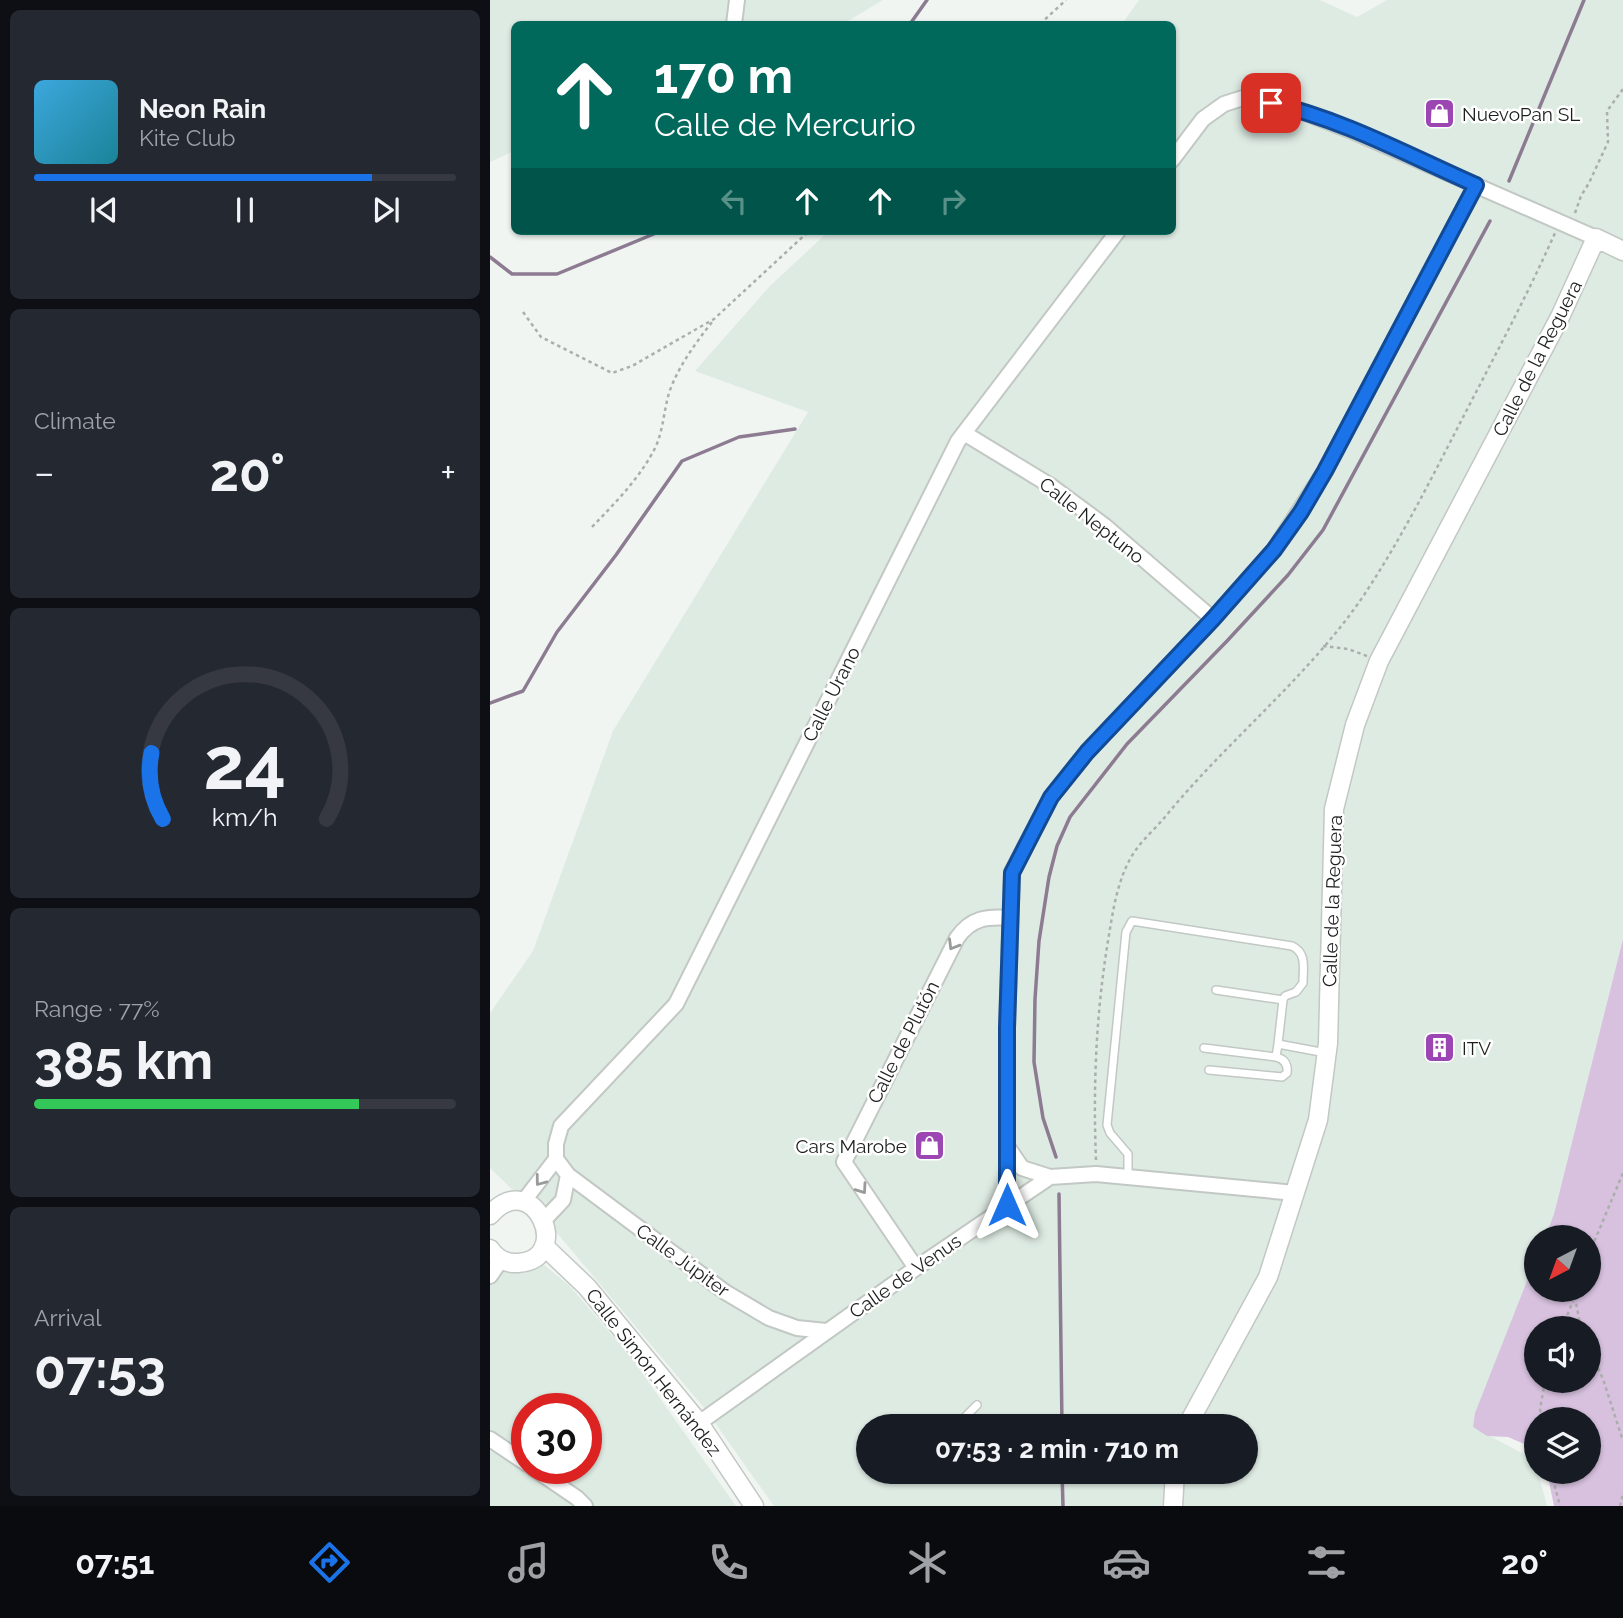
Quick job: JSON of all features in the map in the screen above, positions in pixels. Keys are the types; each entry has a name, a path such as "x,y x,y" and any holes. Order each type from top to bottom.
{"street":[{"path":"734,21 737,0"},
{"path":"1176,154 1203,119 1224,104 1246,97 1296,109 1352,131 1623,251"},
{"path":"1007,1205 1012,873 1051,797 1087,752 1213,619 1274,550 1301,512 1476,185"},
{"name":"Calle Urano","path":"556,1159 556,1144 561,1126 676,1004 964,433 1115,235"},
{"name":"Calle de la Reguera","path":"1193,1414 1268,1277 1318,1120 1327,1053 1334,809 1355,725 1379,661 1560,317 1596,238"},
{"name":"Calle Neptuno","path":"964,433 1051,486 1105,526 1213,619"},
{"name":"Calle de Plutón","path":"916,1268 844,1162 957,938 964,928 983,917 1010,918"},
{"path":"1007,1146 1022,1168 1050,1177"},
{"path":"523,1202 556,1159"},
{"name":"Calle Júpiter","path":"556,1159 568,1175 725,1292 769,1318 797,1328 826,1331"},
{"name":"Calle de Venus","path":"699,1423 826,1331 1050,1177 1096,1174 1295,1193"},
{"path":"544,1220 563,1200 568,1175"},
{"path":"490,1276 495,1255 517,1264 533,1259 544,1246 547,1233 544,1220 536,1209 523,1202 493,1205"},
{"name":"Calle Simón Hernández","path":"544,1246 587,1286 699,1423 754,1506"},
{"path":"490,1439 511,1453"},
{"path":"556,1484 585,1506"},
{"path":"1173,1506 1174,1484"}],"lane":[{"path":"1128,1177 1128,1154 1110,1133 1107,1125 1128,925 1132,921 1299,949 1303,957 1303,984 1283,1000 1276,1057"},
{"path":"1216,990 1283,1000"},
{"path":"1278,1044 1327,1053"},
{"path":"1204,1048 1276,1057 1287,1066 1287,1073 1282,1077 1209,1070"},
{"path":"968,1414 977,1405"}],"path":[{"path":"1043,21 1066,0"},
{"path":"1096,1174 1094,1110 1102,980 1118,888 1126,868 1134,853 1185,792 1277,698 1362,598 1393,547 1589,183 1608,142 1607,111 1623,89"},
{"path":"592,527 633,484 654,450 664,424 669,393 685,357 714,319 804,235"},
{"path":"523,312 541,337 612,373 652,355 714,319"},
{"path":"1323,646 1348,649 1379,661"},
{"path":"1601,1225 1623,1173"},
{"path":"1601,1375 1623,1441"},
{"path":"1554,1484 1560,1506"},
{"path":"1620,1506 1623,1494"}],"shaded area":[{"path":"490,0 883,0 848,21 511,21 511,152 490,162"},
{"path":"1139,0 1320,0 1357,17 1387,0 1623,0 1623,939 1554,1214 1550,1225 1524,1225 1524,1292 1473,1427 1524,1454 1524,1484 1541,1484 1547,1506 774,1506 705,1409 557,1233 542,1208 520,1197 490,1168 490,1013 533,951 613,731 808,412 695,371 770,286 825,235 1176,235 1176,21 1124,21"},
{"path":"1623,939 1623,1506 1554,1506 1549,1484 1601,1484 1601,1407 1524,1407 1524,1444 1508,1437 1487,1436 1473,1427 1475,1413 1524,1288 1524,1302 1601,1302 1601,1225 1550,1225"},
{"path":"490,1256 539,1261 569,1285 633,1360 736,1506 490,1506"}],"waterway":[{"path":"912,21 927,0"},
{"path":"1509,181 1584,0"},
{"path":"1056,1157 1043,1118 1034,1062 1035,999 1039,941 1049,877 1057,846 1070,817 1127,744 1288,575 1323,530 1490,221"},
{"path":"490,257 512,274 557,274 651,235"},
{"path":"490,703 523,691 557,632 616,555 682,461 739,437 795,429"},
{"path":"1059,1194 1062,1414"},
{"path":"1062,1484 1063,1506"}],"place":[{"name":"NuevoPan SL","path":"1439,114"},
{"name":"ITV","path":"1439,1048"},
{"name":"Cars Marobe","path":"930,1146"}],"route":[{"path":"1007,1205 1007,1028 1012,873 1051,797 1087,752 1228,602 1274,550 1301,512 1476,185 1334,124 1296,109 1271,103"}]}
